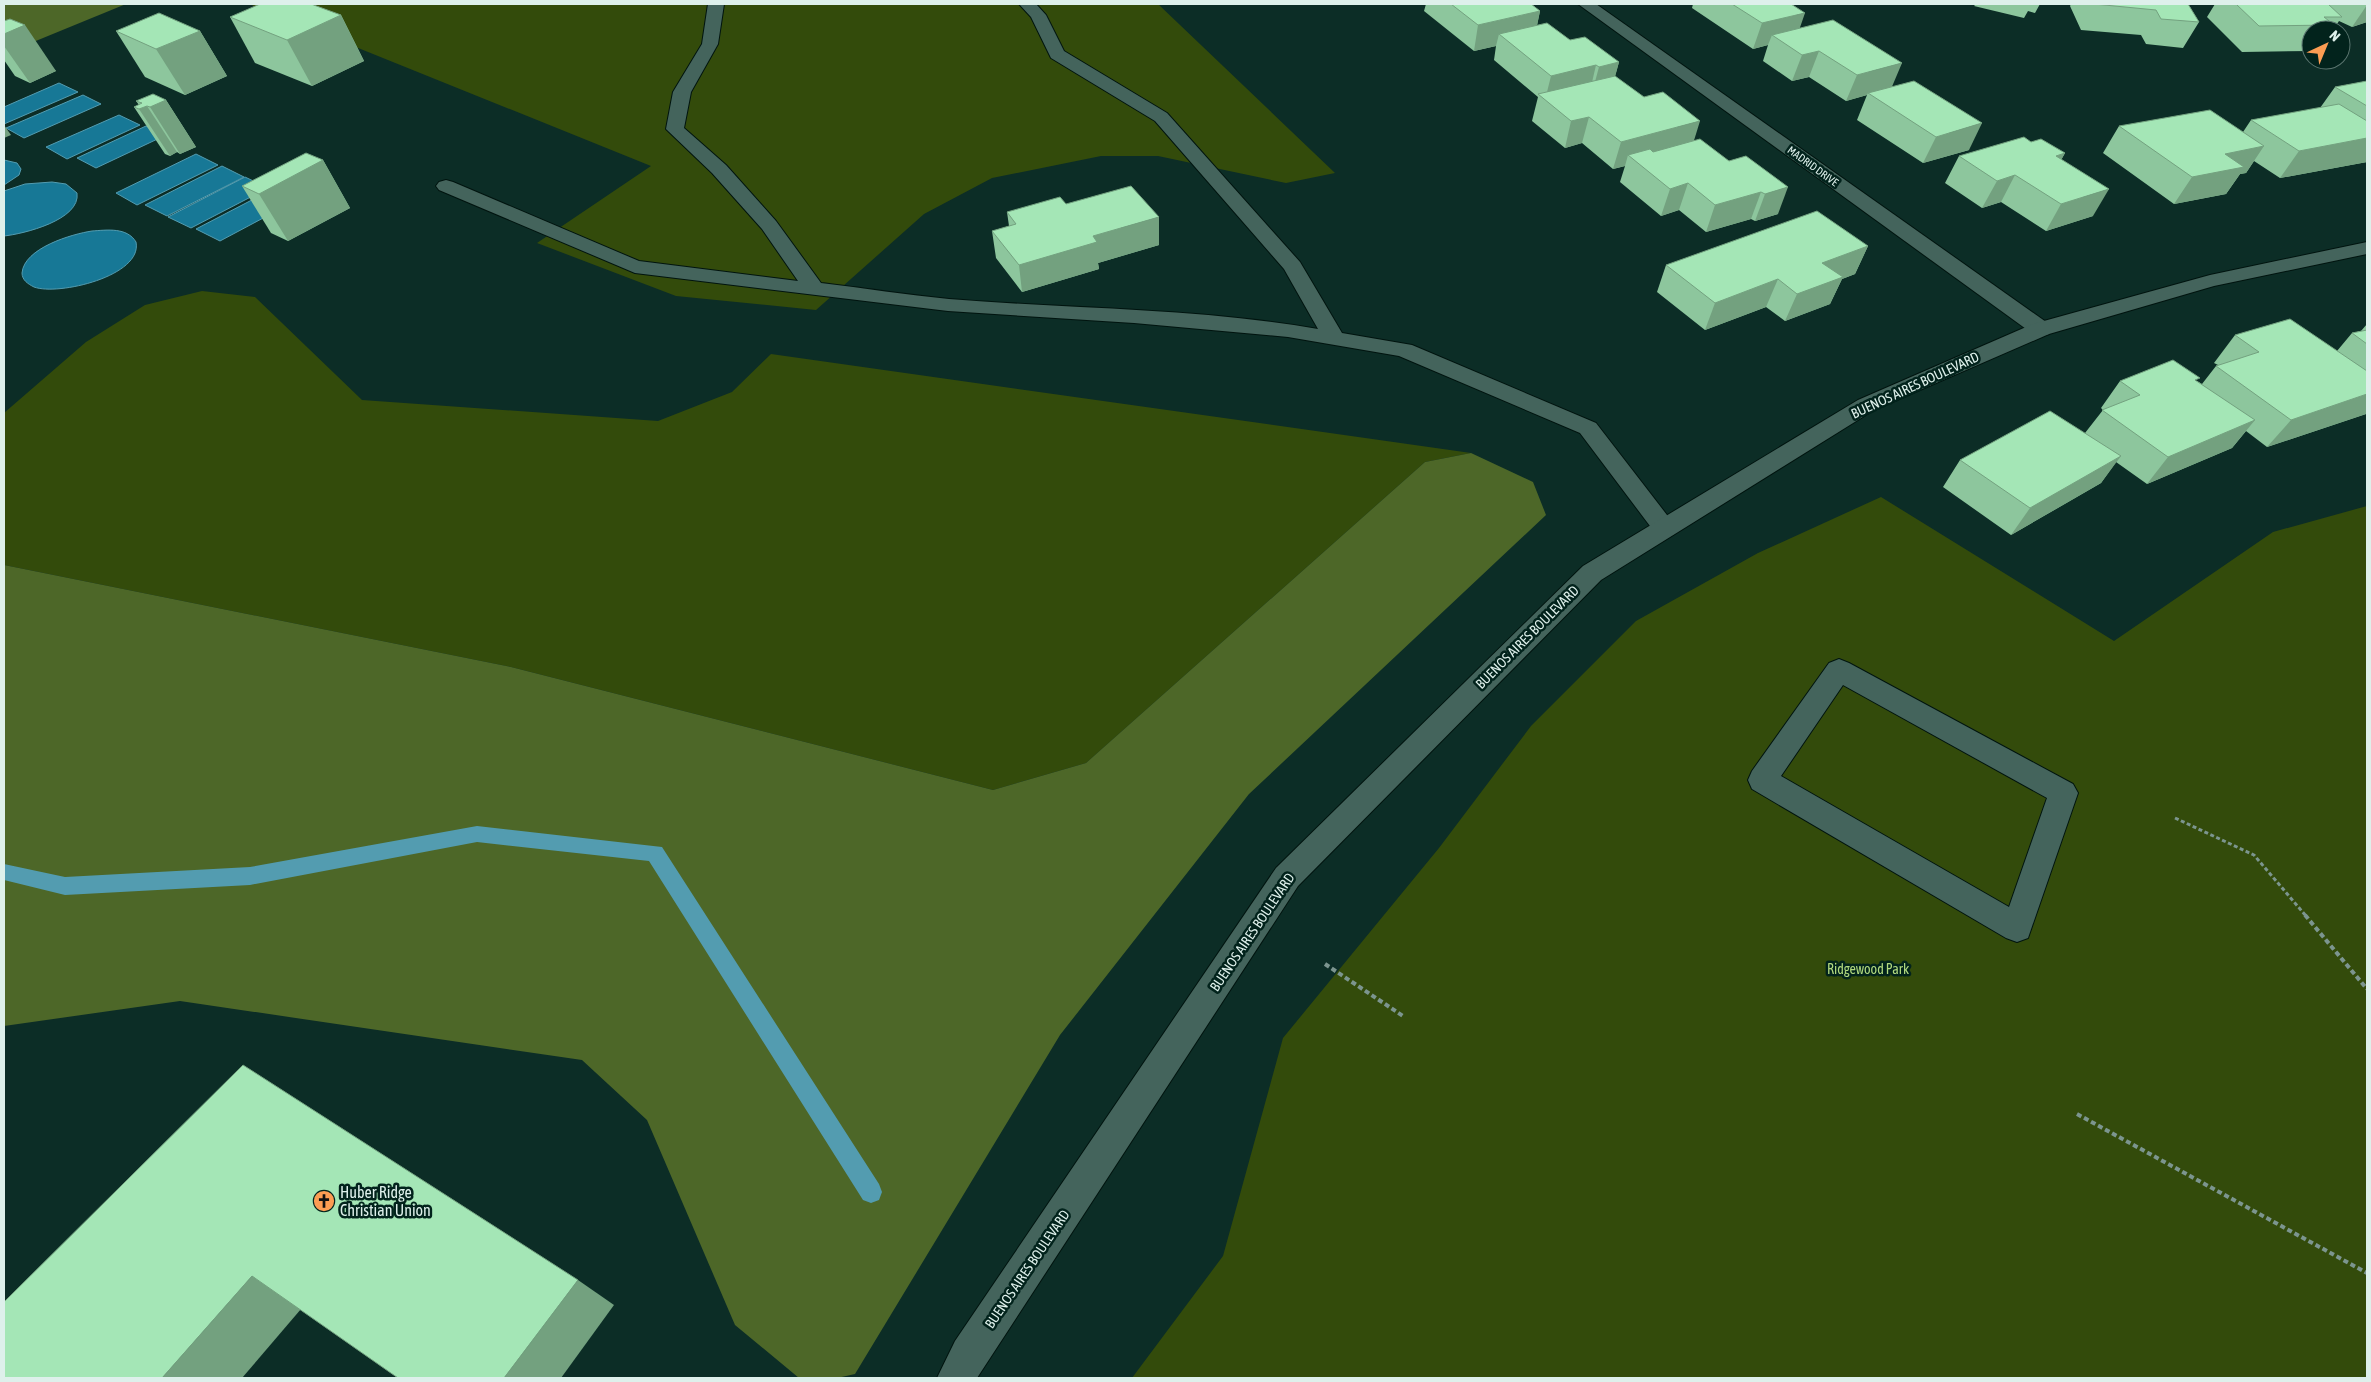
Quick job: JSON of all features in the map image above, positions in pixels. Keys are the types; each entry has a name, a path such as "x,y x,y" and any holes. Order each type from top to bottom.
{"street":[{"path":"716,4 710,44 682,92 676,130 719,169 769,225 815,289"},
{"path":"1027,4 1038,15 1056,54 1160,117 1293,266 1334,338"},
{"name":"MADRID DRIVE","path":"1586,4 2041,329"},
{"path":"446,186 635,267 948,305 1134,316 1288,330 1404,350 1588,428 1665,528"},
{"name":"BUENOS AIRES BOULEVARD","path":"956,1378 1287,877 1592,572 1866,404 2041,329 2210,281 2367,248"},
{"path":"1839,670 2064,794 2016,928 1943,886 1762,780 1839,670"}],"path":[{"path":"2175,818 2254,855 2367,989"},
{"path":"1326,964 1402,1016"},
{"path":"2077,1114 2367,1273"}],"green space":[{"path":"4,4 126,4 4,54"},
{"path":"249,4 1158,4 1335,173 1286,183 1158,156 1101,156 992,178 924,214 816,310 676,296 537,243 651,166"},
{"path":"202,291 255,297 362,400 658,421 732,392 771,354 1471,453 1425,462 1086,763 993,790 511,667 4,565 4,413 86,342 145,305"},
{"path":"1471,453 1533,482 1546,515 1249,794 1060,1035 855,1374 837,1378 799,1378 735,1325 647,1120 582,1060 180,1001 4,1026 4,565 511,667 993,790 1086,763 1425,462"},
{"name":"Ridgewood Park","path":"1881,497 2114,641 2273,532 2367,506 2367,1378 1132,1378 1223,1256 1283,1038 1439,848 1531,726 1636,621 1758,553"}],"water":[{"path":"59,83 78,92 4,124 4,107"},
{"path":"83,95 101,104 24,138 6,128"},
{"path":"119,115 140,125 67,159 46,147"},
{"path":"146,126 166,135 96,168 77,158"},
{"path":"196,154 218,165 137,205 116,193"},
{"path":"4,160 17,163 21,169 19,175 4,185"},
{"path":"222,166 244,177 167,216 145,205"},
{"path":"245,177 268,188 191,228 168,217"},
{"path":"52,182 66,184 77,193 76,203 70,211 61,218 37,229 4,236 4,191 25,184"},
{"path":"273,189 297,200 220,241 196,229"},
{"path":"116,230 127,234 136,242 135,254 126,265 113,274 79,286 46,289 34,287 24,280 22,273 25,264 31,256 62,239 92,231"}],"building":[{"path":"260,4 311,4 341,15 287,40 230,17"},
{"path":"1451,4 1531,4 1540,11 1478,25"},
{"path":"1732,4 1791,4 1805,13 1762,23"},
{"path":"2094,4 2188,4 2199,22 2161,19 2156,10"},
{"path":"2236,4 2328,4 2342,17 2324,17 2328,20 2301,20 2301,25 2259,26"},
{"path":"159,13 200,31 156,49 116,31"},
{"path":"10,19 25,25 4,34 4,21"},
{"path":"1833,20 1902,63 1857,75 1819,51 1802,55 1772,35"},
{"path":"1547,23 1570,40 1585,37 1619,62 1599,67 1596,65 1551,76 1499,34"},
{"path":"1615,76 1644,97 1663,92 1700,121 1621,142 1589,117 1571,121 1538,94"},
{"path":"1914,81 1982,123 1936,137 1868,93"},
{"path":"2367,81 2367,106 2335,87"},
{"path":"153,94 166,100 150,107 147,106 139,109 134,107 142,103 136,101"},
{"path":"2339,104 2367,121 2367,138 2299,151 2251,120"},
{"path":"2210,110 2264,146 2225,154 2244,167 2192,177 2119,126"},
{"path":"2024,137 2031,142 2041,139 2065,153 2056,156 2109,189 2061,204 2015,175 1997,181 1959,156"},
{"path":"1700,139 1729,161 1746,156 1788,187 1765,194 1761,192 1715,205 1688,183 1670,189 1628,155 1650,149 1653,152"},
{"path":"306,153 323,160 259,194 242,186"},
{"path":"1131,186 1159,217 1093,236 1097,242 1019,265 992,231 1016,224 1007,212 1060,197 1066,204"},
{"path":"1817,211 1868,246 1822,263 1843,277 1797,294 1778,279 1715,303 1666,265"},
{"path":"2290,319 2367,371 2367,394 2291,420 2216,366 2259,352 2235,335"},
{"path":"2367,330 2367,344 2352,333"},
{"path":"2173,360 2200,378 2195,380 2255,420 2168,457 2102,410 2140,395 2120,381"},
{"path":"2050,411 2121,456 2030,508 1960,460"},
{"name":"Huber Ridge Christian Union","path":"243,1065 578,1280 504,1378 398,1378 252,1276 162,1378 4,1378 4,1302"}],"waterway":[{"path":"4,872 65,886 250,876 477,834 655,853 871,1192"}],"place":[{"name":"Huber Ridge Christian Union","path":"324,1201"}]}
